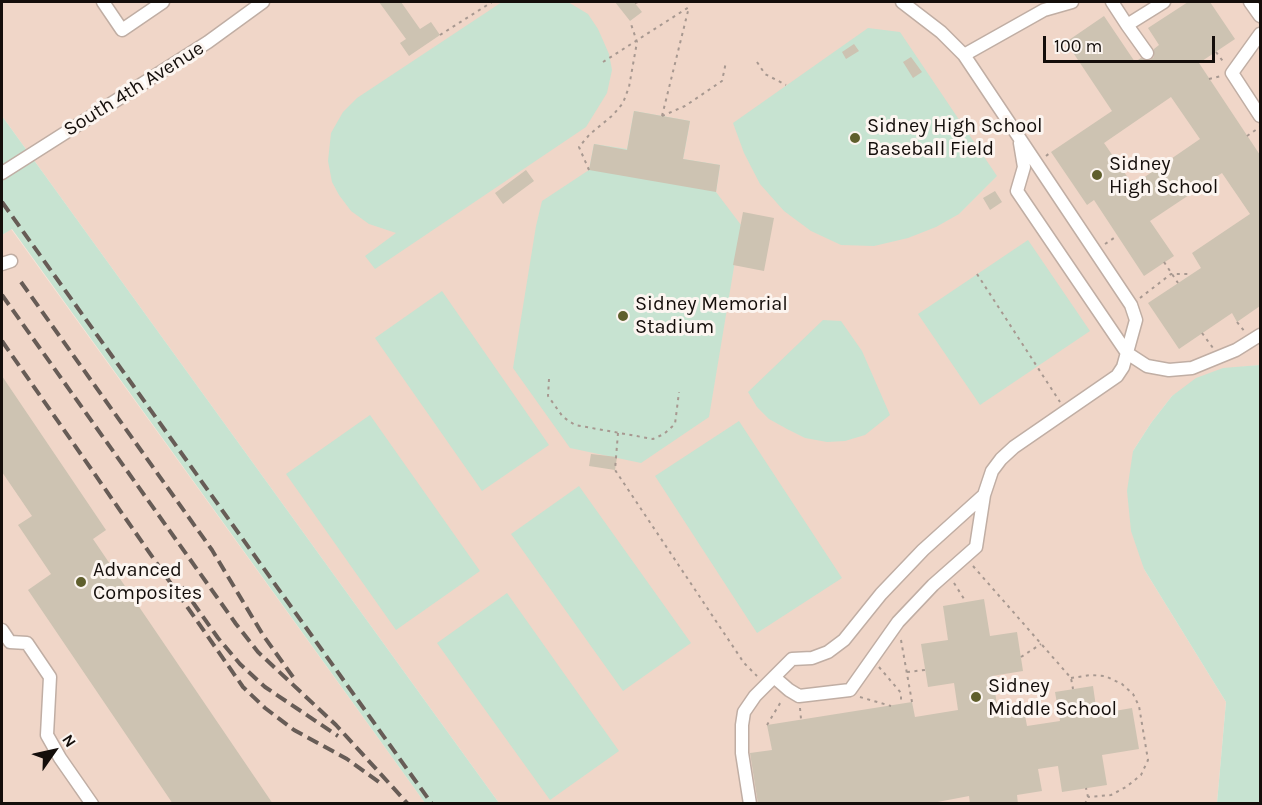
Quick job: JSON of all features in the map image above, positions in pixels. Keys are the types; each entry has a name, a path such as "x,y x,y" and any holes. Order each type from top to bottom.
{"street":[{"path":"103,2 122,30 163,2"},
{"name":"South 4th Avenue","path":"2,173 208,42 263,2"},
{"path":"770,681 800,696 850,690 898,622 976,547 984,495 992,471 1001,459 1014,447 1117,376 1123,367 1136,320 1131,305 964,55 941,32 902,2"},
{"path":"964,55 1044,10 1072,2"},
{"path":"1112,2 1148,54"},
{"path":"1127,25 1164,2"},
{"path":"1250,2 1260,16"},
{"path":"1260,34 1232,74 1260,116"},
{"path":"1020,139 1024,167 1017,191 1127,353 1148,366 1169,370 1192,368 1220,357 1260,335"},
{"path":"750,804 742,753 742,725 744,711 755,696 792,659 812,658 828,652 844,640 881,594 984,495"},
{"path":"2,630 10,642 27,643 50,677 46,735 92,804"}],"path":[{"path":"440,35 492,2"},
{"path":"603,62 689,7 662,116 685,106 723,81 726,62"},
{"path":"589,170 579,147 623,103 629,87 637,42 630,21"},
{"path":"757,62 765,74 786,86"},
{"path":"1247,136 1260,126"},
{"path":"1095,251 1118,236"},
{"path":"1164,262 1178,284"},
{"path":"977,274 1066,412"},
{"path":"1131,305 1171,274 1191,274"},
{"path":"1202,333 1220,357"},
{"path":"549,379 548,396 563,417 575,425 653,439 664,434 675,424 679,393"},
{"path":"618,433 615,470 744,663 770,681"},
{"path":"965,557 1071,678 1073,689"},
{"path":"946,574 966,602"},
{"path":"898,622 912,702"},
{"path":"1021,657 1041,644"},
{"path":"872,657 901,693 901,704"},
{"path":"907,672 925,670"},
{"path":"1071,678 1091,675 1105,676 1122,684 1133,694 1140,706 1148,760 1140,775 1126,787 1111,795 1088,797"},
{"path":"767,725 789,690"},
{"path":"850,690 862,698 891,706"},
{"path":"1085,804 1088,797 1086,788"}],"shaded area":[{"path":"2,2 1260,2 1260,365 1223,369 1172,396 1133,451 1144,569 1226,702 1217,803 499,803 2,116"},
{"path":"11,229 425,803 2,804 2,235"}],"green space":[{"path":"502,2 568,2 588,14 598,29 609,54 612,70 607,93 586,127 375,269 365,256 396,233 369,224 351,211 339,195 332,182 328,161 331,133 343,112 357,98"},
{"name":"Sidney High School Baseball Field","path":"868,28 900,32 997,176 959,214 936,227 908,238 874,246 841,245 811,231 784,211 760,184 744,153 733,123"},
{"name":"Sidney Memorial Stadium","path":"634,111 690,121 683,159 720,165 716,192 741,225 709,417 641,463 570,448 513,368 542,201 589,170 594,144 627,149"},
{"path":"2,116 499,803 425,803 12,229 2,235"},
{"path":"1028,240 1090,331 980,405 918,314"},
{"path":"442,291 549,445 482,491 375,338"},
{"path":"823,320 841,321 862,351 890,415 865,435 845,441 827,442 805,438 787,429 769,419 757,407 748,392"},
{"path":"1260,365 1260,803 1217,803 1226,702 1144,569 1131,531 1127,491 1133,451 1172,396 1196,378 1223,368"},
{"path":"370,415 480,571 396,630 286,474"},
{"path":"739,421 842,578 757,633 655,476"},
{"path":"579,486 691,643 623,691 511,534"},
{"path":"507,593 619,751 550,800 437,643"}],"building":[{"path":"379,2 401,2 420,29 431,22 440,35 409,56 400,43 406,39"},
{"path":"615,2 634,2 642,12 630,21"},
{"name":"Sidney High School","path":"1188,2 1210,2 1235,39 1199,63 1260,155 1260,306 1237,322 1232,313 1179,349 1148,303 1201,268 1192,253 1250,214 1222,173 1150,221 1174,256 1144,276 1094,200 1087,205 1051,152 1112,111 1066,42 1104,16 1135,62 1141,58 1148,61 1154,57 1154,49 1159,45 1148,28","holes":["1171,97 1200,139 1133,185 1104,143"]},
{"path":"854,44 859,51 846,59 842,52"},
{"path":"911,57 922,72 913,78 903,62"},
{"path":"634,111 690,121 683,159 720,165 716,192 589,170 594,144 627,150"},
{"path":"526,170 534,181 503,204 495,193"},
{"path":"995,191 1002,202 990,210 983,198"},
{"path":"743,212 774,218 764,271 733,265"},
{"name":"Advanced Composites","path":"2,376 106,530 93,539 273,804 173,804 28,590 51,574 18,525 32,516 2,472"},
{"path":"591,454 617,457 615,470 589,466"},
{"name":"Sidney Middle School","path":"984,599 990,636 1017,632 1023,671 992,676 998,709 1023,705 1027,726 1060,721 1055,692 1093,686 1097,714 1132,708 1139,749 1102,755 1107,785 1062,792 1058,766 1038,769 1042,791 1017,795 1018,804 970,804 969,796 927,804 758,804 750,753 772,750 767,725 912,702 915,717 958,710 954,683 928,687 921,644 948,640 943,606"}],"railway":[{"path":"2,202 432,804"},
{"path":"21,282 212,550 263,635 293,677"},
{"path":"2,295 258,652 336,725 408,804"},
{"path":"2,341 243,687 265,708 294,730 347,759 383,785"},
{"path":"182,587 218,638 240,664 265,687 338,736"}],"place":[{"name":"Sidney High School Baseball Field","path":"855,138"},
{"name":"Sidney High School","path":"1097,175"},
{"name":"Sidney Memorial Stadium","path":"623,316"},
{"name":"Advanced Composites","path":"81,582"},
{"name":"Sidney Middle School","path":"976,697"}]}
